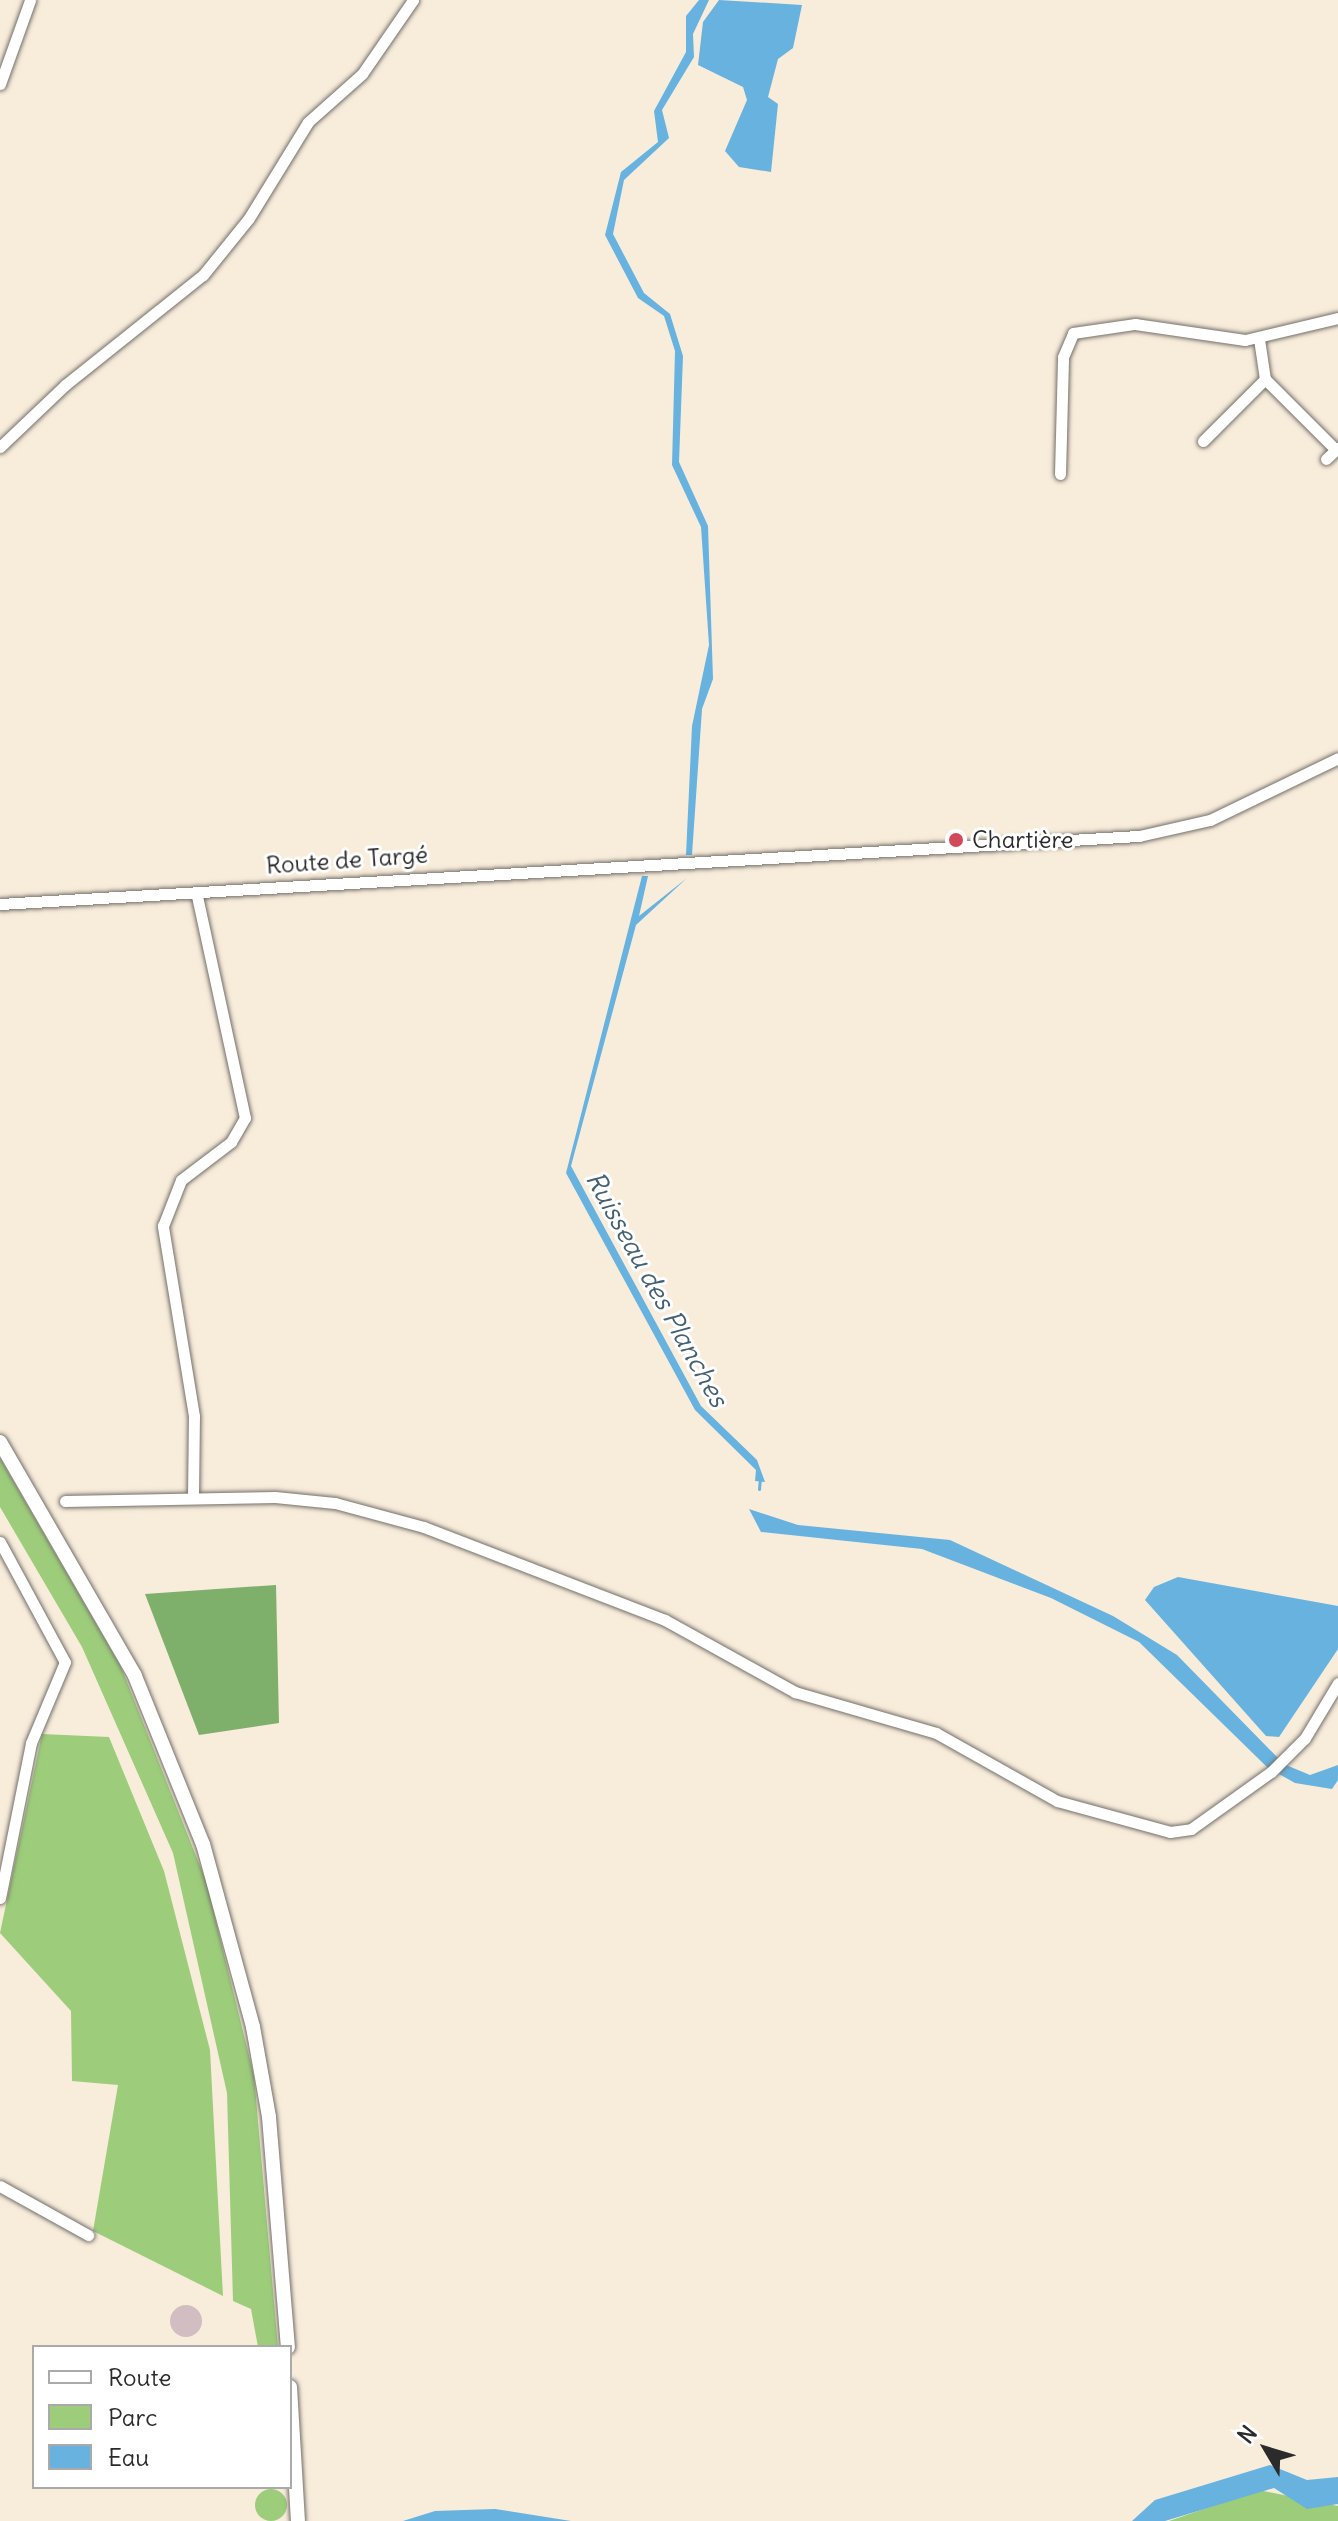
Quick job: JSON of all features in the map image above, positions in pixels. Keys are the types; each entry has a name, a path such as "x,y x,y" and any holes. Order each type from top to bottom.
{"main road":[{"path":"0,1442 135,1676 208,1858 269,2117 288,2345"},
{"path":"292,2420 298,2517"}],"street":[{"path":"0,84 30,0"},
{"path":"0,447 65,385 203,275 249,218 308,122 362,74 413,0"},
{"path":"1060,474 1063,357 1073,333 1135,324 1259,339 1338,318"},
{"path":"1259,339 1265,379 1337,449 1326,459"},
{"path":"1203,441 1265,379"},
{"name":"Route de Targé","path":"0,904 1159,833 1227,813 1338,758"},
{"path":"193,1496 194,1416 163,1226 181,1180 231,1142 245,1118 196,892"},
{"path":"65,1501 193,1496 335,1503 424,1527 665,1620 795,1692 936,1733 1057,1801 1170,1832 1191,1829 1271,1772 1305,1738 1338,1683"},
{"path":"0,1542 64,1651 31,1743 0,1898"},
{"path":"0,2186 88,2235"}],"shaded area":[{"path":"186,2305 197,2310 202,2321 197,2332 186,2337 175,2332 170,2321 175,2310"}],"green space":[{"path":"0,1458 121,1667 206,1881 254,2076 278,2345 258,2345 251,2309 233,2301 227,2093 173,1853 82,1647 0,1507"},
{"path":"276,1585 279,1723 199,1735 145,1594"},
{"path":"42,1734 109,1737 164,1871 210,2050 223,2296 93,2231 118,2085 72,2081 71,2011 0,1933"},
{"path":"271,2489 283,2493 287,2505 283,2517 271,2521 259,2517 255,2505 259,2493"},
{"path":"1259,2490 1338,2506 1338,2521 1169,2521"}],"water":[{"path":"699,0 709,0 693,34 694,57 662,110 669,138 624,180 613,234 644,293 670,314 683,356 679,462 708,526 713,679 702,709 692,855 686,855 692,726 709,645 701,527 672,465 675,351 664,316 638,298 605,235 621,172 658,142 654,111 686,52 686,16"},
{"path":"719,0 802,5 793,48 778,59 768,97 778,104 771,172 739,167 725,151 747,100 743,87 698,65 703,22"},
{"path":"642,876 648,876 639,916 687,878 636,925 571,1166 701,1406 757,1460 765,1482 755,1481 756,1470 695,1410 566,1173"},
{"path":"749,1509 798,1525 950,1540 1113,1616 1177,1655 1278,1758 1268,1768 1139,1642 1051,1598 922,1549 761,1532"},
{"path":"1178,1577 1338,1606 1338,1649 1279,1737 1266,1736 1145,1600 1154,1587"},
{"path":"1286,1765 1310,1775 1338,1765 1338,1780 1332,1789 1295,1783 1279,1774"},
{"path":"1270,2465 1307,2480 1338,2477 1338,2504 1307,2509 1274,2488 1165,2521 1132,2521 1155,2500"},
{"path":"495,2509 571,2521 403,2521 435,2511"}],"waterway":[{"name":"Ruisseau des Planches","path":"759,1489 760,1478"}],"place":[{"name":"Chartière","path":"956,840"}]}
